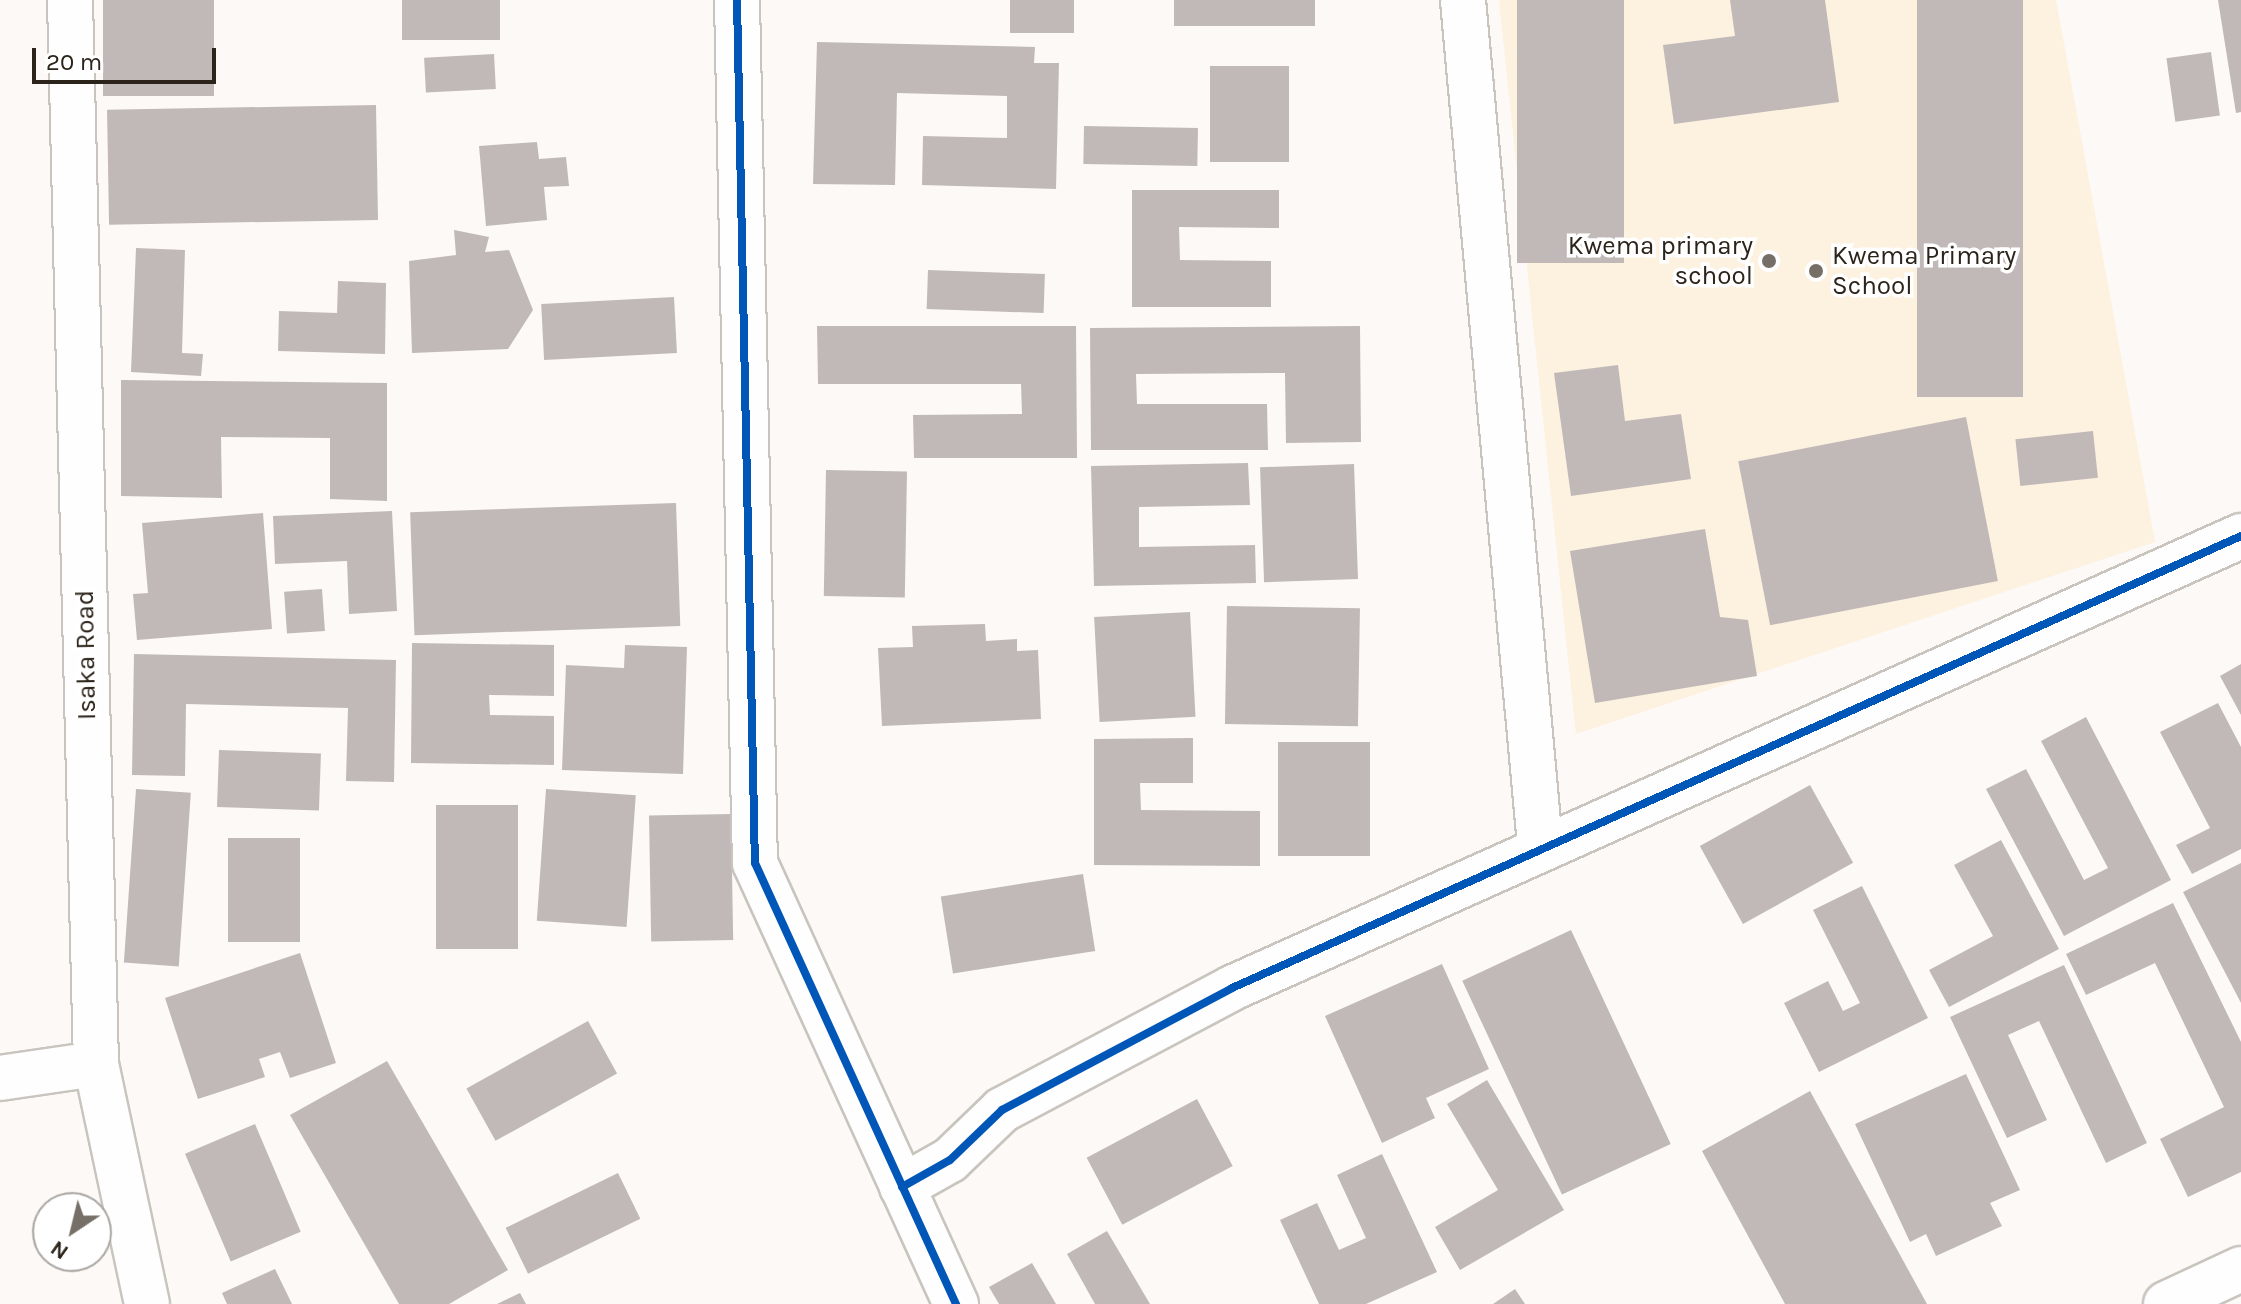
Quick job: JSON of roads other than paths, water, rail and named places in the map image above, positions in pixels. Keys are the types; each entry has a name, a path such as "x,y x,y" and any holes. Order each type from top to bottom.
{"street":[{"name":"Isaka Road","path":"70,0 96,1064 147,1304"},
{"path":"737,0 755,863 956,1304"},
{"path":"1463,0 1540,845"},
{"path":"902,1187 950,1160 976,1128 1016,1103 1232,988 1540,845 2241,536"},
{"path":"0,1078 96,1064"},
{"path":"2166,1304 2241,1269"}],"place":[{"name":"Kwema primary school","path":"1769,261"},
{"name":"Kwema Primary School","path":"1816,271"}]}
